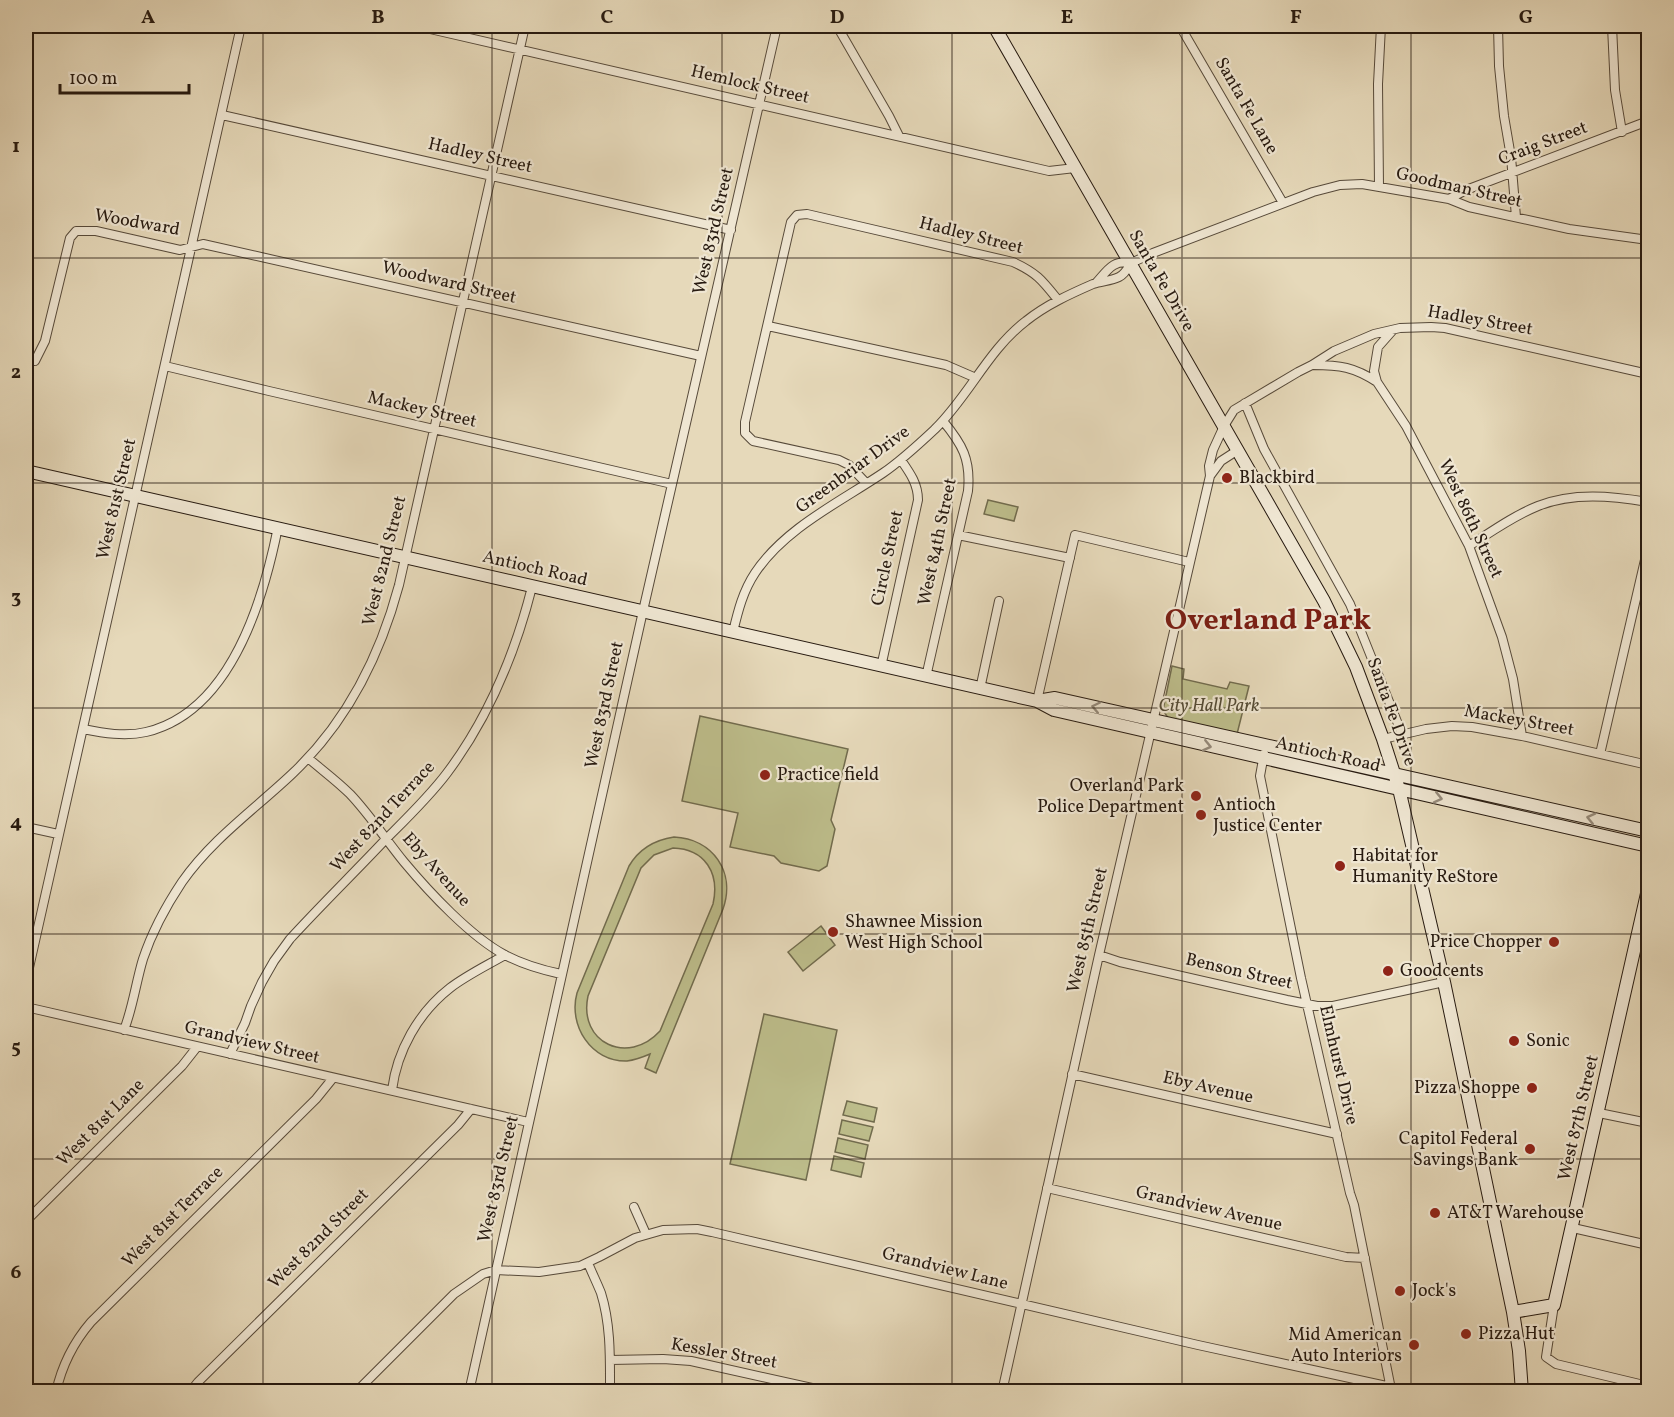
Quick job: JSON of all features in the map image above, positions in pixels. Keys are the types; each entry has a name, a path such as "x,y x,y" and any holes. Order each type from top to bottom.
{"main road":[{"name":"Santa Fe Drive","path":"994,26 1324,601 1356,667 1399,789 1444,982 1513,1312"},
{"name":"Antioch Road","path":"26,471 1037,701 1054,710 1648,846"},
{"name":"Antioch Road","path":"1037,701 1055,698 1648,831"},
{"name":"West 87th Street","path":"1554,1305 1648,889"},
{"path":"1521,1392 1519,1351 1513,1312 1554,1305"}],"street":[{"name":"West 81st Street","path":"26,981 241,26"},
{"name":"Hemlock Street","path":"417,26 1049,171 1075,168"},
{"name":"West 82nd Street","path":"124,1030 153,933 183,881 225,832 308,758 348,707 380,643 390,616 405,557 525,26"},
{"name":"West 83rd Street","path":"469,1389 777,26"},
{"path":"837,26 899,136"},
{"name":"Santa Fe Lane","path":"1180,26 1283,203"},
{"path":"1379,187 1378,84 1381,26"},
{"path":"1498,26 1500,76 1516,218"},
{"path":"1612,26 1615,90 1622,132"},
{"name":"Hadley Street","path":"222,115 731,230"},
{"name":"Craig Street","path":"1449,199 1466,190 1648,121"},
{"name":"Goodman Street","path":"1131,263 1283,203 1340,184 1362,184 1449,199 1469,207 1587,233 1648,240"},
{"name":"Hadley Street","path":"768,326 791,222 797,215 807,214 1013,262 1039,276 1058,300"},
{"name":"Woodward","path":"34,361 45,341 70,238 76,231 96,231 180,250 191,246"},
{"name":"Woodward Street","path":"191,246 203,244 701,356"},
{"name":"Greenbriar Drive","path":"733,632 739,606 746,590 765,560 777,547 812,519 901,460 943,421 1008,337 1026,321 1058,300 1096,283 1121,277 1131,263 1122,261 1114,264 1096,283"},
{"path":"866,483 849,465 838,460 753,441 745,434 745,422 768,326 946,365 976,378"},
{"name":"Hadley Street","path":"1224,426 1234,410 1334,351 1374,334 1409,327 1446,328 1648,374"},
{"path":"1377,382 1374,371 1378,347 1393,330"},
{"path":"1312,365 1339,365 1352,368 1377,382"},
{"name":"Mackey Street","path":"165,366 672,484"},
{"name":"West 86th Street","path":"1377,382 1406,426 1469,546 1502,637 1513,679 1522,736"},
{"path":"1245,404 1264,449 1350,604 1402,734"},
{"name":"West 84th Street","path":"926,677 968,491 969,476 968,462 963,448 943,421"},
{"name":"West 85th Street","path":"1002,1392 1099,955 1210,476 1209,466 1213,450 1224,426"},
{"path":"1210,476 1221,461 1238,450"},
{"name":"Circle Street","path":"881,667 918,500 918,490 913,476 901,460"},
{"path":"1469,546 1524,513 1548,503 1578,497 1605,496 1648,502"},
{"path":"82,729 126,735 144,732 176,721 202,701 216,684 244,636 264,584 278,527"},
{"path":"958,535 1070,558"},
{"path":"1037,701 1075,535 1189,562"},
{"path":"1600,754 1648,547"},
{"name":"West 82nd Terrace","path":"230,1054 262,982 290,939 433,791 468,743 504,676 532,587"},
{"path":"980,689 999,601"},
{"name":"Mackey Street","path":"1383,739 1426,729 1452,726 1472,727 1648,765"},
{"name":"Elmhurst Drive","path":"1266,744 1260,776 1307,1003 1354,1204 1391,1389"},
{"name":"Eby Avenue","path":"308,758 350,794 418,878 452,914 505,955 533,967 561,974"},
{"path":"26,827 58,834"},
{"path":"392,1090 395,1071 404,1048 424,1013 450,988 505,955"},
{"name":"Benson Street","path":"1099,955 1265,996 1317,1006 1333,1006 1444,982"},
{"name":"Grandview Street","path":"26,1007 471,1109"},
{"name":"West 81st Lane","path":"26,1221 182,1066 197,1047"},
{"name":"Eby Avenue","path":"1072,1074 1337,1134"},
{"name":"West 81st Terrace","path":"56,1392 64,1363 73,1346 91,1322 316,1099 333,1078"},
{"name":"West 82nd Street","path":"190,1392 458,1125 471,1109"},
{"path":"471,1109 528,1122"},
{"path":"1599,1113 1648,1124"},
{"name":"Grandview Avenue","path":"1047,1188 1346,1257 1365,1257"},
{"path":"634,1207 646,1234"},
{"path":"1573,1228 1648,1245"},
{"name":"Grandview Lane","path":"495,1270 539,1272 558,1270 588,1263 646,1234 674,1229 712,1232 1391,1389"},
{"path":"588,1263 605,1310 610,1360 610,1392"},
{"path":"356,1392 459,1290 483,1274 495,1270"},
{"path":"1554,1305 1546,1357 1556,1364 1648,1386"},
{"name":"Kessler Street","path":"610,1360 691,1361 830,1392"},
{"path":"469,1389 481,1392"}],"green space":[{"path":"988,500 1018,507 1014,521 984,514"},
{"name":"City Hall Park","path":"1172,666 1184,669 1183,679 1227,689 1230,682 1249,686 1237,734 1168,718 1163,710"},
{"name":"Practice field","path":"700,716 848,749 831,820 835,829 827,866 819,871 781,863 774,856 730,847 738,813 682,801"},
{"path":"667,838 688,839 710,851 723,870 726,895 723,909 656,1073 645,1068 650,1054 627,1061 614,1060 593,1048 579,1029 575,1005 577,993 629,866 642,850","holes":["673,848 684,849 702,858 708,865 714,882 713,904 660,1031 634,1047 621,1048 608,1044 598,1037 591,1026 587,1012 588,996 641,868 654,855"]},
{"path":"821,926 835,945 803,971 788,952"},
{"path":"764,1014 837,1030 806,1180 730,1164"},
{"path":"847,1101 877,1108 874,1122 843,1115"},
{"path":"842,1120 873,1127 869,1141 839,1134"},
{"path":"838,1138 868,1145 865,1159 835,1152"},
{"path":"834,1156 864,1163 861,1177 831,1170"}],"place":[{"name":"Blackbird","path":"1227,478"},
{"name":"Practice field","path":"765,775"},
{"name":"Overland Park Police Department","path":"1196,796"},
{"name":"Antioch Justice Center","path":"1201,815"},
{"name":"Habitat for Humanity ReStore","path":"1340,866"},
{"name":"Shawnee Mission West High School","path":"833,932"},
{"name":"Price Chopper","path":"1554,942"},
{"name":"Goodcents","path":"1388,971"},
{"name":"Sonic","path":"1514,1041"},
{"name":"Pizza Shoppe","path":"1532,1088"},
{"name":"Capitol Federal Savings Bank","path":"1530,1149"},
{"name":"AT&T Warehouse","path":"1435,1213"},
{"name":"Jock's","path":"1400,1291"},
{"name":"Pizza Hut","path":"1466,1334"},
{"name":"Mid American Auto Interiors","path":"1414,1345"}],"district":[{"name":"Overland Park","path":"1268,621"}]}
